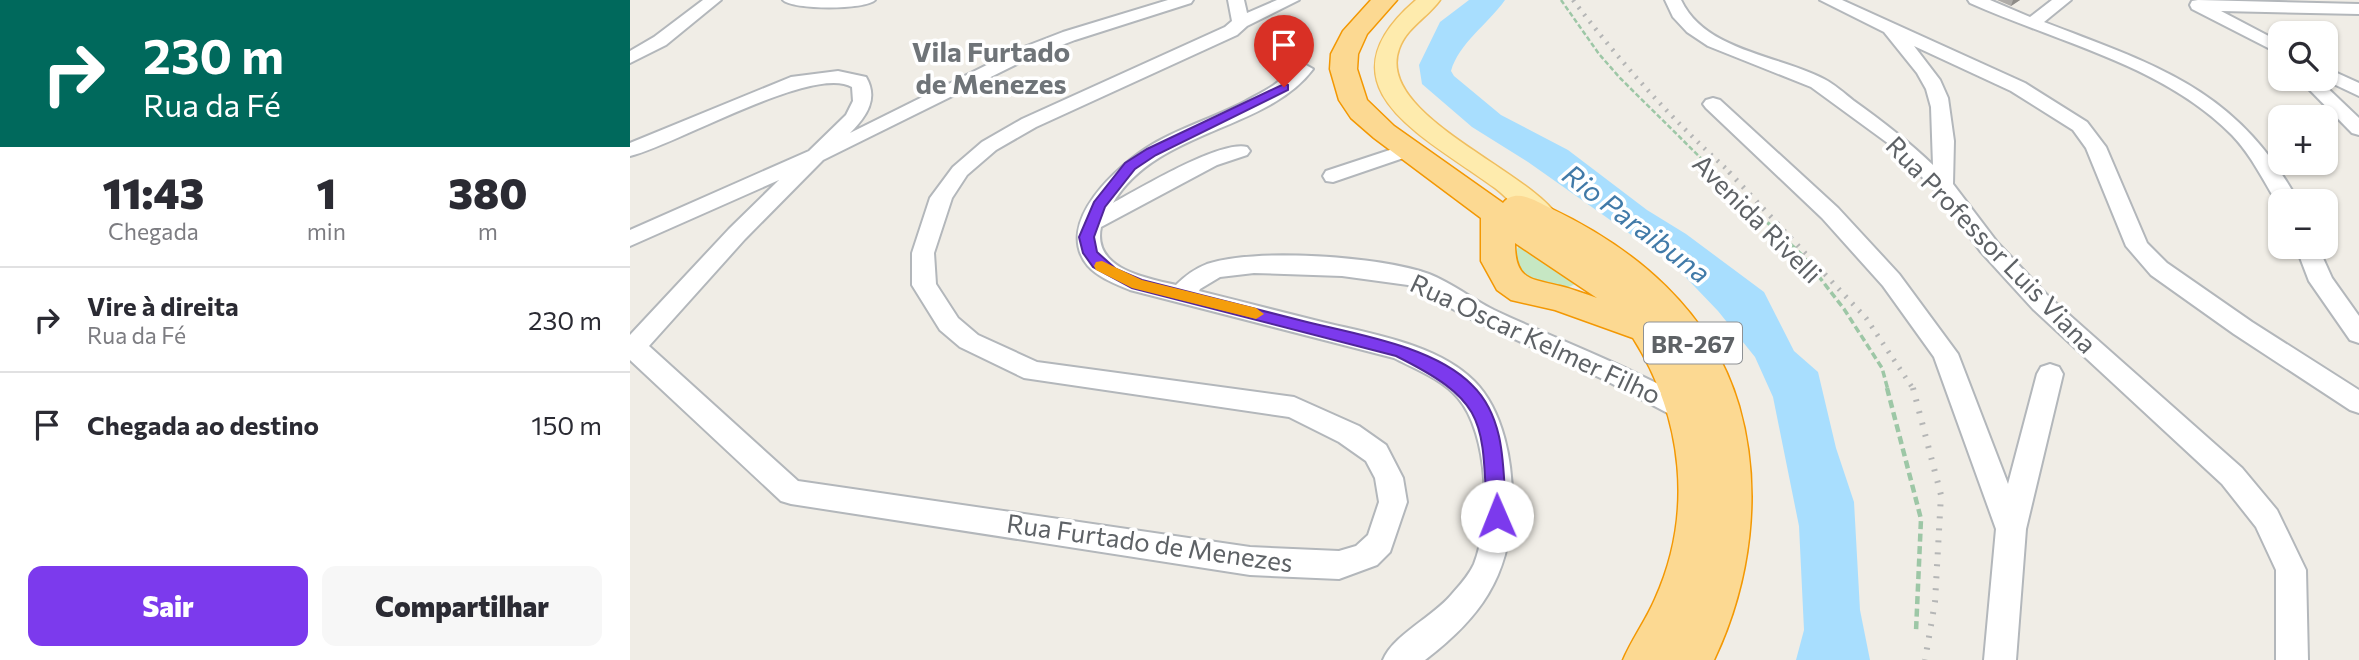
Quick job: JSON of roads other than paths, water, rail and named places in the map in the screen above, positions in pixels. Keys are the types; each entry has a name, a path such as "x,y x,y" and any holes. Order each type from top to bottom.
{"highway":[{"name":"BR-267","path":"1385,0 1358,29 1346,47 1343,65 1349,85 1348,94 1365,116 1418,150 1495,193 1523,235 1594,280 1633,312 1668,362 1688,412 1698,462 1702,505 1692,560 1663,637 1647,660"},
{"name":"BR-267","path":"1418,150 1494,211"},
{"path":"1494,211 1499,223 1523,235 1499,261 1509,281 1523,291 1561,299 1645,329"},
{"name":"BR-267","path":"1523,235 1585,239 1622,264 1676,319 1697,349 1712,382 1722,414 1731,465 1731,512 1718,594 1700,639 1687,660"},
{"path":"1561,299 1594,280 1600,262 1598,252 1585,239"}],"main road":[{"path":"1429,0 1390,42 1385,79 1417,118 1531,201 1523,235"}],"street":[{"path":"630,58 660,41 713,0"},
{"path":"791,0 867,0"},
{"path":"630,239 817,155 1025,53 1069,36 1185,0"},
{"name":"Rua Furtado de Menezes","path":"632,349 791,492 1250,561 1339,565 1366,556 1380,543 1393,502 1389,478 1376,453 1349,434 1294,407 1033,371 969,341 949,324 924,285 923,253 941,198 960,171 989,146 1029,122 1220,36 1239,11 1291,0"},
{"name":"Rua Professor Luis Viana","path":"1673,0 1679,13 1693,28 1714,42 1818,83 1896,140 1942,185 1989,247 2041,303 2232,476 2267,519 2291,570 2292,660"},
{"path":"1828,0 2018,87 2080,126 2096,147 2137,246 2159,269 2243,328 2359,403"},
{"path":"1976,0 2147,71 2187,91 2238,129 2269,167 2281,189"},
{"path":"2031,24 2063,0"},
{"path":"2190,2 2359,9"},
{"path":"2190,2 2268,43"},
{"path":"1889,28 1926,73 1939,99 1945,159 1942,185"},
{"path":"1304,69 1284,87 1152,152 1130,166 1106,195 1086,237 1090,253 1098,263 1138,284 1401,351 1436,368 1466,389 1482,412 1492,439 1497,516 1487,568 1471,596 1450,621 1399,660"},
{"path":"630,150 798,81 838,77 859,81 864,92 864,102 852,120 737,234 632,349"},
{"path":"2338,78 2355,86"},
{"path":"2320,91 2359,129"},
{"name":"Avenida Rivelli","path":"1713,104 1830,213 1891,280 1945,354 2011,528"},
{"path":"1333,176 1418,150"},
{"path":"1090,224 1210,161 1240,151"},
{"path":"2312,259 2321,281 2359,334"},
{"name":"Rua Oscar Kelmer Filho","path":"1181,295 1198,278 1218,269 1264,265 1359,270 1413,277 1483,314 1651,389 1688,412"},
{"path":"2000,660 2011,528 2050,374"}],"water":[{"name":"Rio Paraibuna","path":"1469,0 1505,0 1460,51 1451,71 1454,76 1501,115 1568,150 1647,210 1686,234 1764,292 1794,351 1818,372 1836,448 1854,502 1860,610 1870,660 1796,660 1804,630 1799,526 1773,397 1755,357 1718,311 1674,265 1528,162 1472,127 1422,84 1419,65 1440,22"}],"railway":[{"path":"1573,0 1648,90 1731,173"},
{"path":"1729,172 1866,318 1913,389"},
{"path":"1913,389 1941,495 1935,602 1925,660"}],"district":[{"name":"Vila Furtado de Menezes","path":"991,67"}]}
